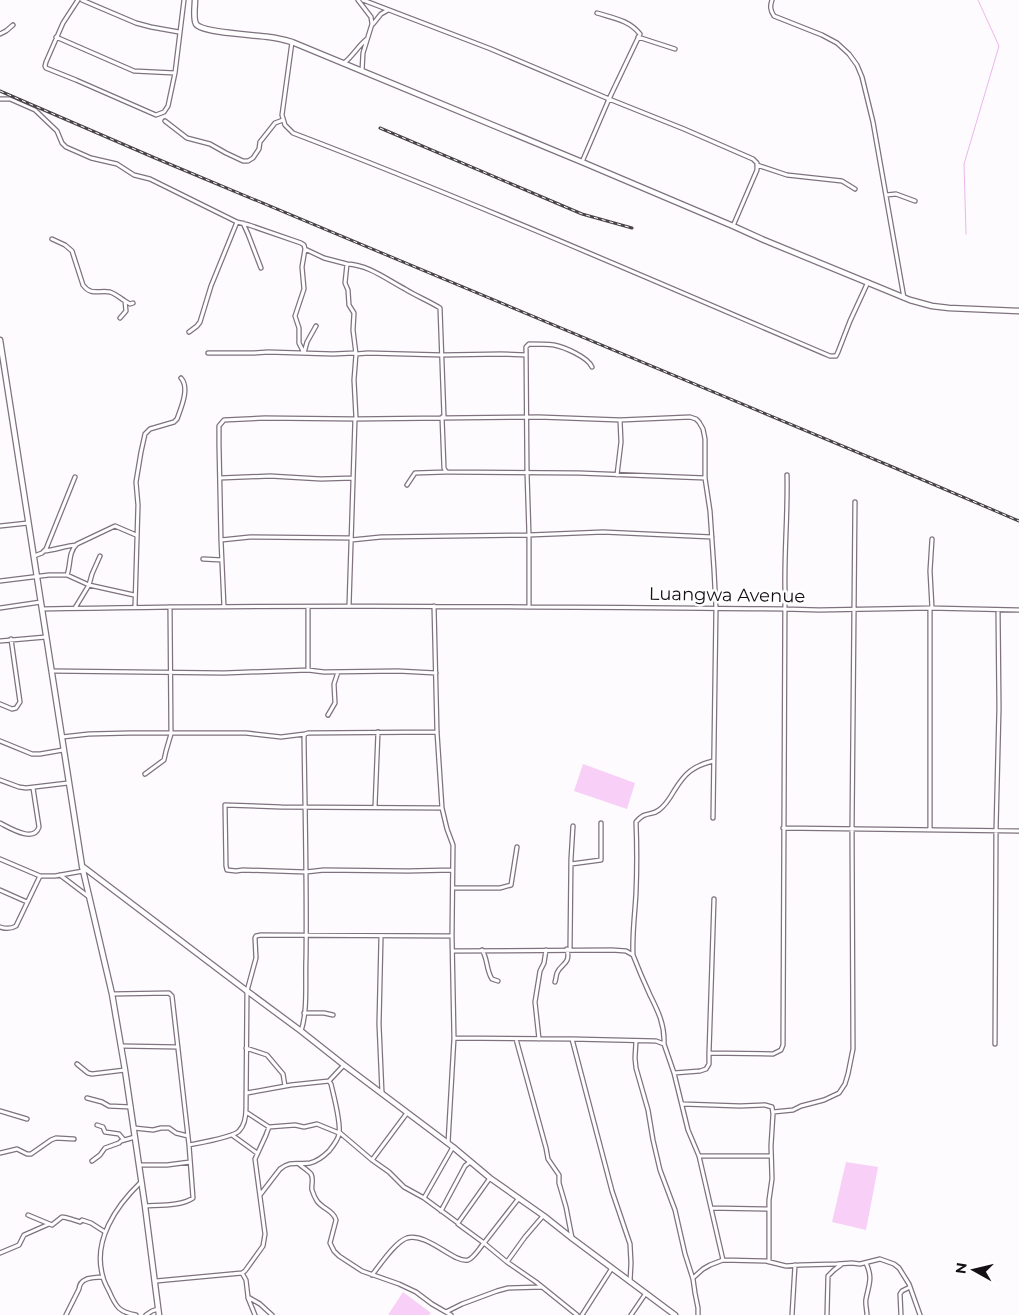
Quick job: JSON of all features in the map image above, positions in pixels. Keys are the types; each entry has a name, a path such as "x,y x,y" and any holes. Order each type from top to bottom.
{"street":[{"path":"78,0 56,37 46,62 46,68 156,115 160,115 167,109 175,73 184,0"},
{"path":"82,0 136,23 179,32"},
{"path":"195,0 195,20 196,24 201,28 272,37 292,42 904,298 932,306 1019,311"},
{"path":"358,0 371,17 372,24 362,53 362,71"},
{"path":"363,0 491,49 609,99 684,128 753,159 757,165 757,170 734,226"},
{"path":"772,0 770,6 774,16 837,43 857,65 862,77 873,122 904,298"},
{"path":"372,24 381,14 390,10"},
{"path":"582,162 640,34 635,28 624,21 597,13"},
{"path":"0,34 13,25"},
{"path":"56,37 134,71 175,73"},
{"path":"638,37 675,49"},
{"path":"344,63 368,38"},
{"path":"292,42 282,106 283,120 292,133 408,177 830,356 836,356 868,282"},
{"path":"0,99 10,99 34,110 57,131 66,147 91,158 117,164 134,174 150,179 237,222 304,245 302,267 303,295 295,316 299,328 299,343 304,353"},
{"path":"165,121 187,138 210,144 243,161 248,161 253,158 259,149 260,142 275,123 283,120"},
{"path":"757,165 787,175 842,181 855,189"},
{"path":"886,195 896,194 915,200"},
{"path":"189,332 198,326 200,322 211,286 237,222"},
{"path":"242,223 261,268"},
{"path":"52,239 65,245 72,251 86,289 96,293 110,292 130,304 133,303"},
{"path":"305,249 324,258 347,264 357,264 372,270 440,308 444,468 447,472"},
{"path":"347,264 345,283 348,290 349,304 354,313 353,330 356,354 350,606"},
{"path":"120,318 126,310 124,301"},
{"path":"304,353 307,342 316,326"},
{"path":"0,340 82,869 112,994 131,1107 159,1312 152,1311 146,1315"},
{"path":"529,606 526,347 528,344 557,346 586,359 592,366"},
{"path":"208,353 526,355"},
{"path":"135,607 138,505 136,482 141,452 145,434 150,429 174,422 177,419 186,391 185,382 181,378"},
{"path":"224,607 219,426 224,420 443,417 620,420 690,417 696,419 703,429 706,439 705,478 710,510 716,608 713,818"},
{"path":"617,475 621,442 620,420"},
{"path":"406,485 415,474 447,472 527,472 705,478"},
{"path":"709,1053 773,1054 781,1050 783,1045 784,557 787,475"},
{"path":"34,556 46,549 75,476"},
{"path":"220,478 270,476 321,480 353,478"},
{"path":"774,1112 793,1110 839,1094 845,1084 853,1049 852,830 855,502"},
{"path":"0,526 29,523"},
{"path":"43,551 76,545 115,526 136,535"},
{"path":"221,540 250,537 351,539 603,532 712,537"},
{"path":"930,830 930,571 932,539"},
{"path":"67,575 73,548 76,545"},
{"path":"75,608 89,585 100,556"},
{"path":"204,560 222,560"},
{"path":"0,581 37,576 67,575 89,585 134,595"},
{"path":"0,608 41,602"},
{"path":"308,606 308,670"},
{"path":"434,606 437,732 442,808 446,829 453,845 454,1038 448,1143"},
{"name":"Luangwa Avenue","path":"42,609 529,606 819,610 931,608 1019,610"},
{"path":"145,774 164,760 171,734 170,607"},
{"path":"995,1044 996,831 999,708 998,610"},
{"path":"0,641 46,637"},
{"path":"0,704 12,709 16,708 20,702 11,639"},
{"path":"52,671 224,672 308,670 339,672 398,670 436,672"},
{"path":"328,715 335,703 334,684 337,672 339,672"},
{"path":"375,807 378,732"},
{"path":"61,737 97,734 246,733 282,737 308,733 437,732"},
{"path":"301,1031 304,1013 306,936 305,734"},
{"path":"0,741 32,754 63,750"},
{"path":"714,761 692,768 658,812 645,814 636,822 638,847 633,955 658,1010 664,1032 664,1044 683,1104 688,1130 699,1156 723,1260"},
{"path":"0,780 19,787 33,788 68,783"},
{"path":"0,823 32,835 36,832 39,827 33,788"},
{"path":"442,808 225,805 226,866 227,870 236,872 261,870 306,872 324,870 452,870"},
{"path":"571,864 601,860 601,823"},
{"path":"555,982 557,971 565,964 567,959 573,826"},
{"path":"783,828 1019,831"},
{"path":"453,888 500,888 511,886 517,847"},
{"path":"0,859 40,876 60,875 82,869"},
{"path":"82,869 301,1031 448,1143 490,1178 544,1216 675,1315"},
{"path":"60,875 90,897"},
{"path":"0,927 5,929 16,926 40,876"},
{"path":"0,890 27,902"},
{"path":"674,1073 700,1071 706,1069 709,1064 714,899"},
{"path":"189,1144 238,1133 245,1119 247,1093 247,991 256,958 256,936 452,936"},
{"path":"381,936 379,1024 382,1094"},
{"path":"482,950 489,975 492,979 498,980"},
{"path":"539,1039 535,1002 540,971 544,964 546,950"},
{"path":"453,951 621,950 633,955"},
{"path":"112,994 171,994 189,1144 193,1198 180,1203 145,1206"},
{"path":"304,1013 333,1015"},
{"path":"454,1038 636,1040 656,1041 664,1044"},
{"path":"516,1039 548,1159 559,1175 559,1183 573,1239"},
{"path":"572,1039 612,1191 630,1244 630,1282"},
{"path":"636,1040 636,1068 648,1110 660,1170 675,1210 693,1279 698,1315"},
{"path":"121,1046 178,1047"},
{"path":"246,1048 267,1055 283,1074 285,1086"},
{"path":"78,1064 88,1073 92,1074 125,1070"},
{"path":"247,1093 330,1081 344,1065"},
{"path":"260,1196 284,1166 290,1163 298,1164 320,1159 332,1148 339,1133 339,1124 330,1081"},
{"path":"88,1098 109,1106 131,1107"},
{"path":"683,1104 765,1105 772,1107 774,1112 771,1135 772,1179 769,1209 769,1262"},
{"path":"0,1111 27,1119"},
{"path":"246,1112 269,1127 294,1125 304,1127 318,1124 339,1133 389,1172 404,1187 424,1198 577,1315"},
{"path":"372,1160 407,1113"},
{"path":"97,1125 103,1127 104,1132 118,1134 124,1140"},
{"path":"156,1281 242,1273 245,1271 265,1241 255,1159 269,1127"},
{"path":"134,1128 153,1130 168,1128 188,1136"},
{"path":"232,1135 257,1153"},
{"path":"0,1153 17,1149 29,1154 56,1138 74,1139"},
{"path":"92,1161 105,1148 124,1140 135,1138"},
{"path":"424,1198 453,1147"},
{"path":"699,1156 771,1156"},
{"path":"139,1165 166,1165 190,1162"},
{"path":"441,1211 470,1162"},
{"path":"298,1164 312,1176 312,1189 316,1199 336,1217 330,1243 338,1256 362,1271 416,1292 451,1315"},
{"path":"458,1224 490,1178"},
{"path":"136,1315 125,1314 119,1309 102,1277 100,1252 104,1232 112,1218 141,1182"},
{"path":"372,1275 396,1245 406,1238 423,1240 444,1249 458,1258 465,1260 471,1258 519,1198"},
{"path":"710,1208 769,1209"},
{"path":"28,1214 50,1224"},
{"path":"508,1262 525,1237 544,1216"},
{"path":"0,1253 19,1245 24,1235 50,1224 53,1225 64,1217 91,1223 104,1232"},
{"path":"693,1279 710,1265 723,1260 769,1262 786,1266 860,1264 880,1260 894,1264 898,1268 910,1287 920,1315"},
{"path":"866,1263 870,1276 866,1298 867,1315"},
{"path":"827,1315 828,1276 842,1264"},
{"path":"792,1315 795,1265"},
{"path":"582,1315 612,1268"},
{"path":"242,1273 246,1280 248,1297 255,1315"},
{"path":"66,1315 79,1289 79,1284 83,1280 102,1277"},
{"path":"446,1312 462,1304 508,1288 542,1287"},
{"path":"901,1315 900,1294 910,1287"},
{"path":"631,1315 646,1293"},
{"path":"248,1297 260,1304 271,1315"}],"shaded area":[{"path":"583,764 635,783 627,809 574,791"},
{"path":"846,1162 878,1167 866,1230 832,1222"},
{"path":"403,1292 431,1313 429,1315 388,1315"}],"waterway":[{"path":"966,234 964,164 999,46 978,0"}],"railway":[{"path":"0,91 1019,521"},
{"path":"380,128 582,214 632,228"}]}
